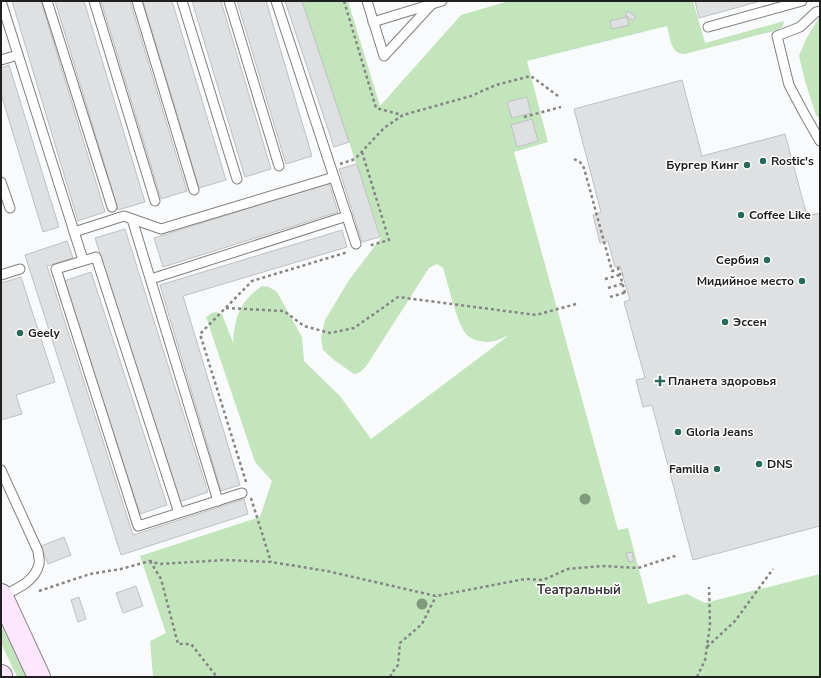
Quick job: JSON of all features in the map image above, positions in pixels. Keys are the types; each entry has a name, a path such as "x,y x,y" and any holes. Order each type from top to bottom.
{"main road":[{"path":"1,596 39,677"}],"lane":[{"path":"1,1 83,260"},
{"path":"47,1 112,207"},
{"path":"94,1 155,201"},
{"path":"137,1 194,190"},
{"path":"182,1 237,179"},
{"path":"229,1 279,166"},
{"path":"276,1 347,216 353,248"},
{"path":"367,1 384,56 431,5"},
{"path":"373,22 442,1"},
{"path":"708,27 802,1 818,11 800,27 777,36 789,85 804,115 820,141"},
{"path":"1,60 18,54"},
{"path":"74,232 124,216 161,229 334,177"},
{"path":"1,182 10,208"},
{"path":"151,279 347,216"},
{"path":"132,219 218,501"},
{"path":"179,513 96,257 56,269 138,526 218,501 246,491"},
{"path":"1,275 20,269"},
{"path":"1,470 38,551 39,564 34,576 28,583 1,596"}],"path":[{"path":"344,1 376,108 402,115"},
{"path":"330,167 355,159 384,128 402,115 471,96 496,85 531,76 558,96"},
{"path":"524,116 561,107"},
{"path":"362,152 389,240 366,246"},
{"path":"574,159 580,162 584,168 612,271 618,268 624,284 626,292 610,296"},
{"path":"271,562 246,491 200,334 252,281 353,248"},
{"path":"606,279 621,275"},
{"path":"608,288 624,284"},
{"path":"225,308 284,311 304,326 330,333 354,328 398,297 536,315 576,304"},
{"path":"39,591 90,574 121,569 150,561 159,564 225,560 271,562 328,571 436,596 525,579 543,580 568,569 603,566 638,568 678,555"},
{"path":"150,561 161,579 178,644 191,644 217,677"},
{"path":"707,647 735,622 773,569"},
{"path":"697,677 704,660 710,625 709,587"},
{"path":"391,677 391,674 398,665 400,644 422,624 436,596"}],"green space":[{"path":"302,1 348,1 380,106 461,15 509,1 693,1 705,43 784,21 783,26 778,30 685,54 676,51 674,48 670,40 667,26 527,61 548,142 514,152 618,530 628,528 648,604 687,594 705,603 820,574 820,677 153,677 150,641 166,633 140,556 260,517 272,481 255,462 206,317 214,312 222,314 233,343 237,318 243,304 248,298 262,286 269,287 277,292 302,337 304,361 340,396 371,439 508,336 496,341 482,342 467,335 463,330 456,313 443,268 437,264 429,268 367,365 361,371 354,374 323,350 321,338 325,320 349,280 381,238"},
{"path":"820,16 820,119 816,115 799,56 806,39"},
{"path":"1,625 26,677 17,677 1,643"}],"building":[{"path":"12,1 41,1 105,212 78,221"},
{"path":"55,1 84,1 145,202 118,210"},
{"path":"101,1 130,1 187,191 161,199"},
{"path":"143,1 172,1 226,180 199,188"},
{"path":"192,1 221,1 271,169 245,177"},
{"path":"237,1 266,1 312,156 286,164"},
{"path":"285,1 302,1 349,142 334,147"},
{"path":"695,1 761,1 699,18"},
{"path":"628,11 636,17 633,21 625,15"},
{"path":"627,17 629,25 612,29 610,21"},
{"path":"9,65 59,227 43,232 1,94 1,68"},
{"name":"Эссен","path":"682,80 702,156 785,134 807,216 820,213 820,526 693,560 652,405 643,407 636,380 645,378 624,302 630,300 620,266 615,267 608,241 600,243 593,215 601,212 574,109"},
{"path":"527,97 531,113 512,118 507,102"},
{"path":"532,119 538,141 517,147 511,125"},
{"path":"357,164 380,237 362,242 339,169"},
{"path":"329,183 338,212 163,267 154,238"},
{"path":"125,229 208,492 179,502 95,238"},
{"path":"342,230 347,247 183,296 240,485 221,491 160,285"},
{"path":"67,241 73,258 47,266 133,535 244,499 248,514 121,555 25,255"},
{"path":"91,272 167,505 140,514 64,281"},
{"name":"Geely","path":"21,277 55,382 16,395 22,414 1,420 1,283"},
{"path":"64,537 71,555 48,564 41,546"},
{"path":"632,552 634,561 629,562 626,553"},
{"path":"136,586 143,606 123,613 116,593"},
{"path":"79,597 86,619 78,622 71,600"}],"place":[{"name":"Rostic's","path":"763,161"},
{"name":"Бургер Кинг","path":"747,165"},
{"name":"Coffee Like","path":"741,215"},
{"name":"Сербия","path":"767,260"},
{"name":"Мидийное место","path":"802,281"},
{"name":"Эссен","path":"725,322"},
{"name":"Geely","path":"20,333"},
{"name":"Планета здоровья","path":"660,381"},
{"name":"Gloria Jeans","path":"678,432"},
{"name":"DNS","path":"759,464"},
{"name":"Familia","path":"717,469"}],"district":[{"name":"Театральный","path":"579,590"}]}
